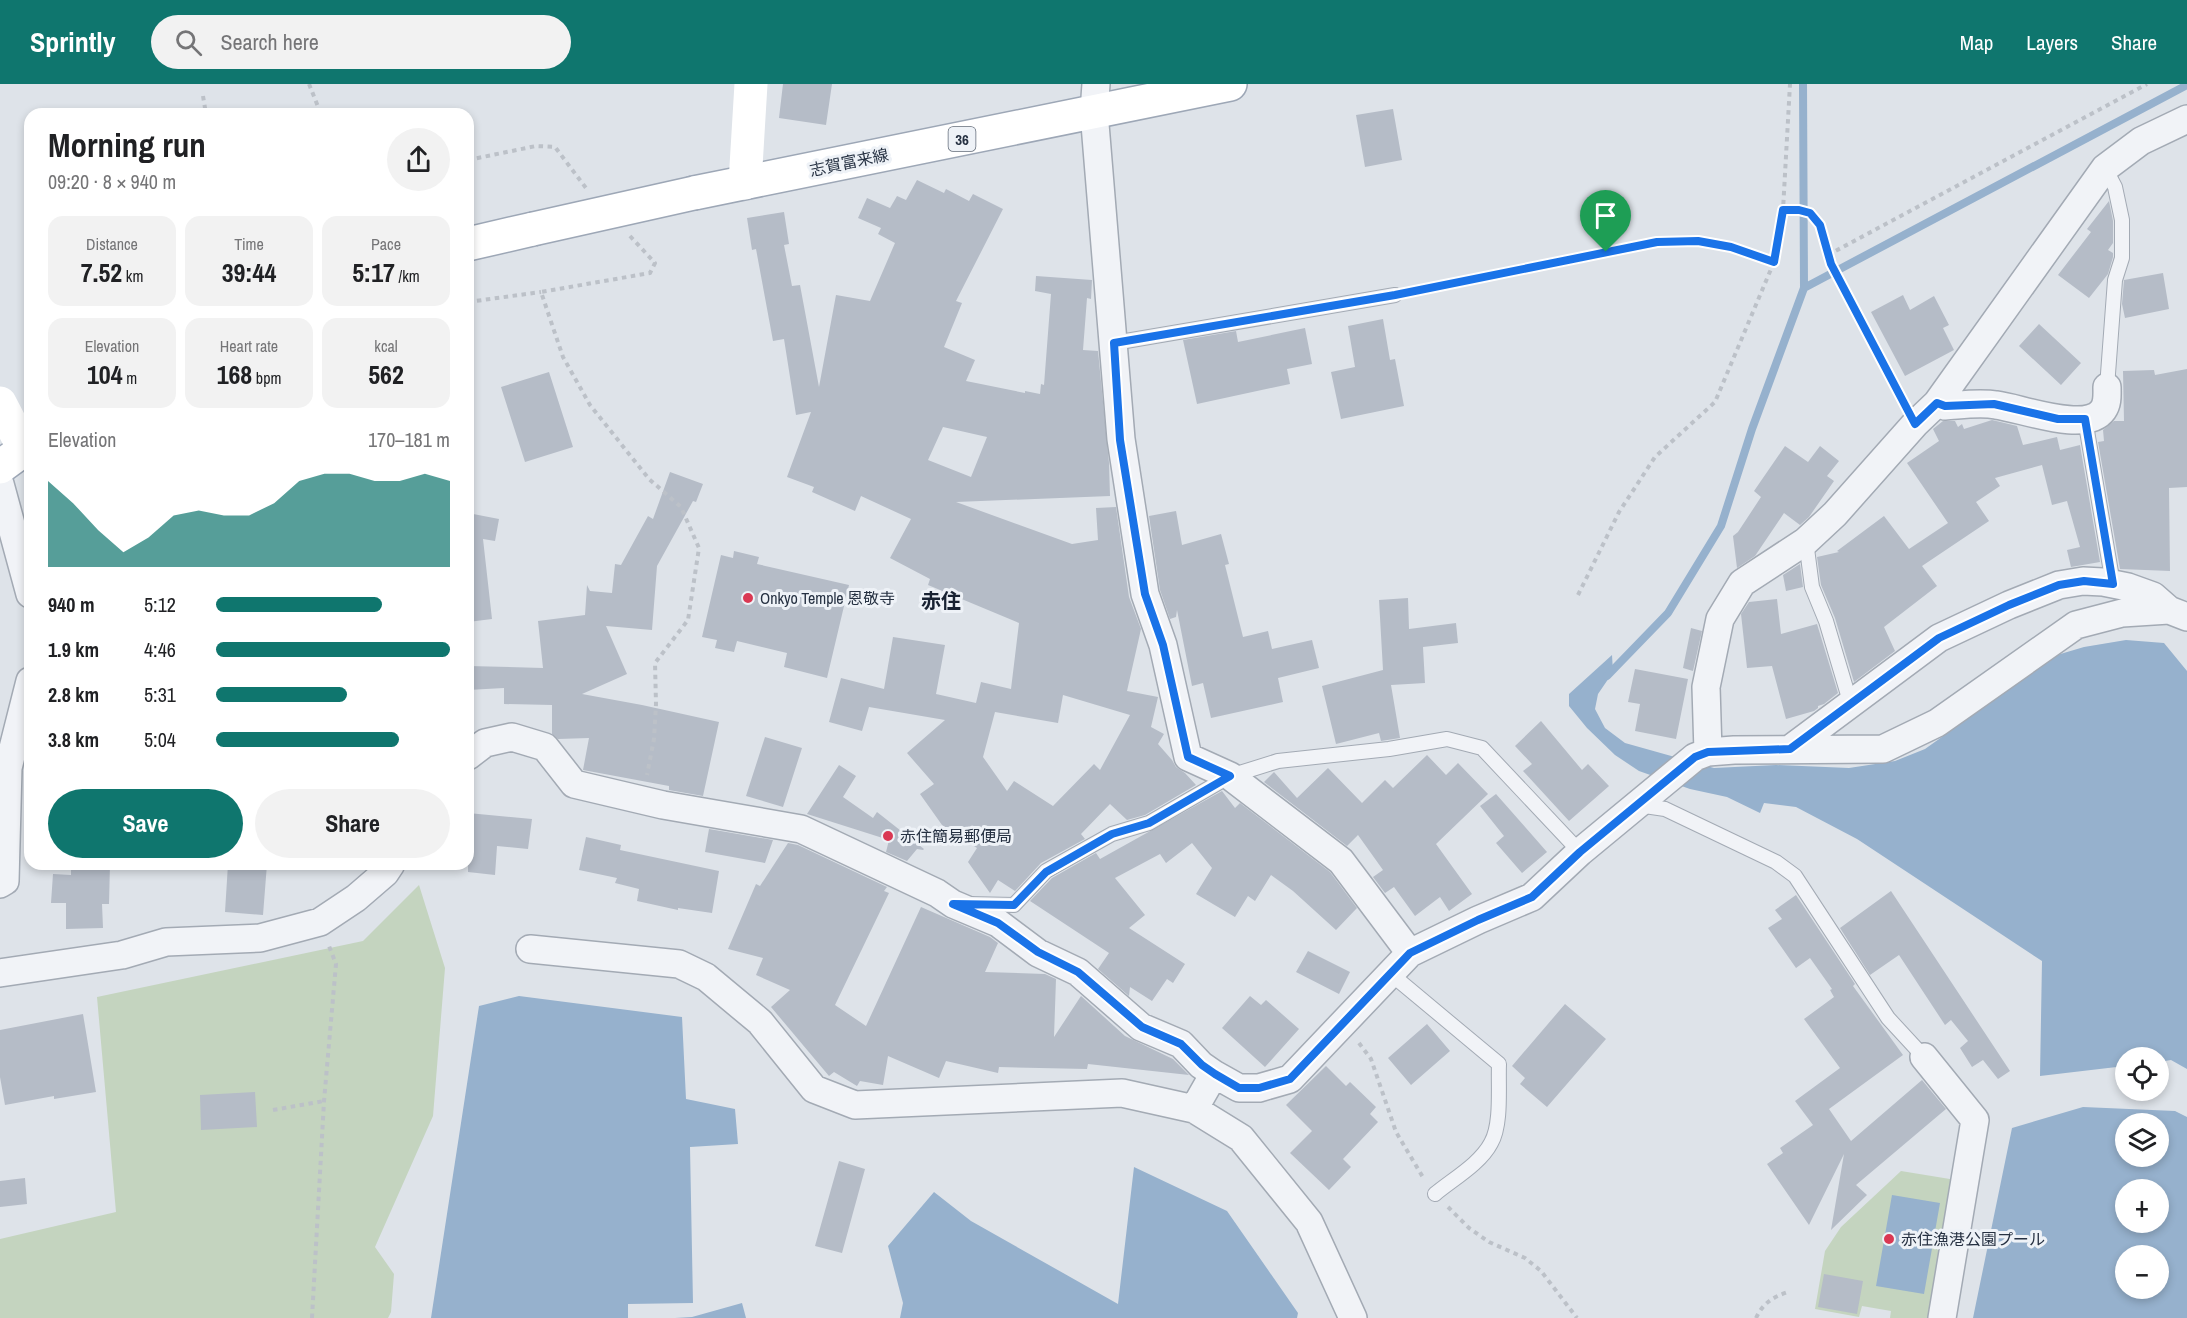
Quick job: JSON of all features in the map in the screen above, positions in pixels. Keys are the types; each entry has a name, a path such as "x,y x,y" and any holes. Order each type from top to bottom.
{"main road":[{"path":"745,183 751,84"},
{"name":"志賀富来線","path":"474,243 745,183 1095,98 1230,84"},
{"path":"0,404 18,454"}],"street":[{"path":"1095,98 1120,440 1145,594 1163,645 1188,757 1230,776 1341,861 1410,953"},
{"path":"1702,754 1706,687 1720,619 1742,583 1806,541 1835,514 1915,424 1937,403 2105,168 2142,141 2187,119"},
{"path":"1937,403 1945,406 1994,404 2058,419 2085,419 2097,416 2105,408 2107,387"},
{"path":"0,484 24,572"},
{"path":"1790,749 1939,638 2009,605 2059,585 2084,581 2128,587 2153,596 2178,614"},
{"path":"474,751 485,743 512,737 545,747 574,784 642,800 801,829 937,892 953,904 998,923 1038,952 1078,972 1142,1027 1181,1044 1202,1065 1215,1074 1239,1088 1259,1088 1290,1079 1410,953 1532,897 1580,852 1702,754 1790,749 1883,749 1937,723 2076,625 2122,613 2178,614"},
{"path":"0,884 5,881 8,768 21,761 24,734"},
{"path":"0,973 122,955 166,942 260,938 320,922 357,898 385,870"},
{"path":"530,949 679,964 706,977 760,1022 814,1089 855,1105 1122,1093 1194,1109 1240,1138 1309,1222 1353,1318"},
{"path":"1924,1057 1975,1120 1942,1318"},
{"path":"1194,1109 1215,1074"}],"lane":[{"path":"2105,168 2115,187 2122,220 2122,258 2115,280 2107,387"},
{"path":"1114,343 1395,295"},
{"path":"2085,419 2113,584"},
{"path":"1806,541 1812,587 1826,621 1851,705"},
{"path":"953,904 1014,905 1046,872 1112,834 1149,823 1230,776 1278,761 1389,749 1447,739 1482,748 1580,852"},
{"path":"1644,800 1776,862 1795,876 1888,1018 1924,1057"},
{"path":"1390,974 1499,1064 1497,1128 1491,1143 1480,1158 1435,1194"}],"path":[{"path":"309,84 319,108"},
{"path":"1578,595 1619,512 1655,457 1715,402 1774,262 1783,210 1790,84"},
{"path":"1828,255 2147,84"},
{"path":"203,96 205,108"},
{"path":"474,159 536,146 555,147 588,190"},
{"path":"1783,210 1810,213 1820,225 1828,255 1839,282 1915,424"},
{"path":"474,301 650,273 655,263 625,231"},
{"path":"1395,295 1657,242 1698,241 1731,247 1774,262"},
{"path":"542,292 563,357 590,405 649,479 681,507 699,548 688,620 655,663 654,739 642,800"},
{"path":"312,1318 324,1101 336,963 320,922"},
{"path":"273,1110 324,1101"},
{"path":"1756,1318 1760,1309 1773,1297 1788,1292"}],"green space":[{"path":"419,885 445,968 433,1116 375,1247 394,1274 391,1312 388,1318 0,1318 0,1239 116,1212 97,997 363,941"},
{"name":"赤住漁港公園プール","path":"1901,1171 1956,1180 1938,1318 1890,1318 1891,1311 1862,1306 1859,1317 1815,1309 1825,1251 1841,1227"}],"water":[{"path":"2126,640 2164,643 2187,671 2187,1069 2169,1060 2169,1047 2115,1047 2115,1067 2040,1076 2042,961 1857,839 1796,807 1764,803 1760,813 1727,797 1690,789 1639,771 1615,755 1587,728 1569,706 1569,694 1612,655 1613,672 1598,694 1595,709 1605,728 1625,743 1714,768 1776,765 1849,768 1895,761 1925,749 2057,655 2084,647"},
{"path":"519,996 682,1017 686,1099 735,1109 738,1144 690,1147 693,1303 628,1304 628,1318 431,1318 479,1006"},
{"path":"2083,1107 2175,1111 2187,1117 2187,1318 1973,1318 2012,1128"},
{"path":"1134,1167 1227,1211 1298,1313 1297,1318 900,1318 903,1303 888,1246 934,1192 971,1221 1118,1304"},
{"path":"1892,1195 1940,1203 1924,1294 1876,1286"},
{"path":"742,1303 746,1318 675,1318 692,1317"}],"building":[{"path":"783,84 832,84 826,125 779,118"},
{"path":"1393,109 1402,160 1365,167 1356,115"},
{"path":"917,180 944,193 946,189 969,201 973,194 1003,209 956,301 962,303 944,347 975,360 966,381 1040,394 1041,384 1044,385 1051,294 1035,291 1036,276 1092,280 1091,299 1087,298 1083,350 1098,351 1110,496 956,502 1072,544 1098,540 1096,508 1116,507 1129,597 1141,629 1127,691 1158,697 1151,727 1164,734 1158,744 1176,767 1196,785 1145,815 1127,820 1110,804 1081,834 1085,839 1041,863 1015,891 998,880 990,893 968,862 977,848 942,825 920,794 934,784 907,753 945,720 869,707 862,731 829,722 841,678 884,689 893,637 945,645 936,694 976,703 981,682 1011,689 1019,623 928,585 930,579 890,558 911,519 861,496 855,511 812,492 814,487 787,477 811,412 796,415 784,339 773,341 756,249 752,250 747,218 784,212 789,244 784,245 792,286 800,285 819,387 836,295 870,301 895,243 878,234 881,228 858,218 867,198 890,208 897,196 906,200","holes":["943,427 987,437 971,477 928,460","1063,695 1130,715 1100,770 1094,764 1053,806 1014,781 1007,791 983,757 995,712 1058,723"]},
{"path":"2109,201 2113,221 2113,243 2108,250 2113,253 2113,257 2108,274 2089,298 2058,275 2091,232 2087,229"},
{"path":"2163,273 2169,309 2125,318 2122,304 2124,280"},
{"path":"1903,295 1910,310 1934,296 1949,325 1943,328 1954,350 1905,376 1871,312"},
{"path":"1383,319 1390,360 1395,359 1404,406 1341,419 1331,372 1355,367 1348,326"},
{"path":"2039,324 2081,363 2061,385 2019,346"},
{"path":"1305,328 1312,364 1287,369 1290,384 1197,404 1183,340 1236,331 1238,342"},
{"path":"2187,369 2187,487 2169,488 2170,571 2120,569 2098,442 2104,441 2103,430 2114,421 2124,421 2123,371 2154,370 2155,375"},
{"path":"549,372 573,447 525,462 501,387"},
{"path":"1992,420 2017,426 2023,445 2057,437 2060,450 2080,445 2100,562 2071,567 2067,550 2080,547 2067,501 2052,505 2042,465 1995,478 2000,486 1976,502 1989,521 1922,566 1937,586 1884,627 1895,651 1854,682 1835,618 1821,585 1817,557 1839,552 1837,551 1884,516 1909,549 1948,523 1907,463 1939,441 1933,429 1943,421 1955,421 1958,427 1962,424 1964,429"},
{"path":"1785,446 1808,462 1820,446 1839,461 1827,476 1834,481 1809,517 1800,525 1784,513 1755,556 1737,568 1733,536 1761,497 1754,491"},
{"path":"670,472 703,484 696,502 693,501 657,566 652,630 606,626 627,674 582,694 719,722 703,796 669,790 669,786 583,770 589,738 558,739 552,734 552,705 504,704 504,688 474,690 474,666 543,668 538,621 585,615 587,585 590,591 612,593 615,564 621,565 648,516 653,519"},
{"path":"1176,511 1182,545 1221,534 1229,564 1225,565 1243,637 1268,631 1272,649 1312,640 1319,668 1278,678 1283,702 1211,718 1203,683 1192,686 1177,610 1176,617 1170,619 1160,590 1149,516"},
{"path":"474,514 499,519 495,541 483,539 492,619 474,621"},
{"path":"734,551 759,557 757,564 849,585 827,678 784,667 787,653 737,641 734,652 715,648 717,640 702,637 721,555 733,558"},
{"path":"1800,564 1803,587 1786,591 1783,575"},
{"path":"1408,598 1409,629 1456,623 1458,643 1423,647 1425,683 1391,685 1400,738 1381,741 1379,733 1336,744 1322,686 1383,670 1379,600"},
{"path":"1777,599 1781,634 1817,624 1838,693 1814,711 1786,719 1772,666 1747,668 1741,614 1749,602"},
{"path":"1691,628 1702,631 1693,671 1683,668"},
{"path":"1635,669 1688,679 1676,739 1635,731 1640,704 1628,702"},
{"path":"1541,721 1582,770 1588,764 1609,786 1569,821 1523,771 1532,764 1515,746"},
{"path":"765,737 802,748 783,807 746,796"},
{"path":"1427,755 1446,775 1458,763 1488,794 1436,844 1472,894 1449,911 1440,897 1415,916 1394,887 1385,893 1373,877 1383,870 1358,835 1347,846 1264,782 1274,772 1297,798 1328,768 1362,803 1385,780 1393,788"},
{"path":"839,765 856,776 843,797 873,818 877,812 923,850 917,849 907,861 886,852 889,840 807,814"},
{"path":"1222,791 1235,808 1240,803 1330,872 1357,908 1336,930 1293,891 1271,875 1255,901 1248,896 1235,917 1196,894 1212,868 1192,843 1166,863 1160,854 1115,878 1145,915 1129,928 1185,964 1173,983 1167,979 1152,1001 1130,987 1129,996 1098,969 1109,953 1030,901 1052,878 1096,853 1100,859"},
{"path":"1496,794 1547,852 1522,873 1496,843 1504,836 1480,806"},
{"path":"474,814 532,819 528,849 497,846 495,875 468,872 468,870 474,870"},
{"path":"709,829 773,840 765,863 705,852"},
{"path":"586,837 621,845 620,850 719,871 712,913 678,908 678,910 637,901 639,889 615,883 617,878 579,870"},
{"path":"788,843 798,845 887,887 884,891 889,893 835,1005 866,1026 921,907 990,937 998,943 985,972 1045,974 1056,979 1054,1037 1081,996 1125,1036 1173,1059 1189,1075 1088,1064 1087,1069 999,1067 998,1073 946,1061 939,1078 888,1056 883,1085 860,1081 857,1086 834,1072 829,1076 771,1007 790,990 756,975 763,958 728,949 756,884 760,886"},
{"path":"71,870 110,870 109,904 102,904 103,928 66,929 66,903 51,903 53,874 71,875"},
{"path":"228,870 267,870 263,915 225,912"},
{"path":"1891,891 2010,1071 1998,1079 1983,1060 1972,1067 1960,1048 1968,1041 1951,1020 1945,1025 1899,955 1870,975 1840,928"},
{"path":"1796,895 1855,984 1853,986 1903,1055 1829,1109 1851,1141 1922,1080 1946,1109 1856,1185 1867,1195 1831,1230 1844,1154 1809,1225 1767,1164 1783,1153 1780,1148 1813,1125 1795,1101 1840,1068 1804,1019 1834,997 1830,990 1832,989 1810,958 1796,968 1768,928 1782,919 1775,910"},
{"path":"1308,951 1350,972 1339,994 1296,972"},
{"path":"1250,996 1261,1005 1266,1000 1299,1029 1265,1067 1222,1028"},
{"path":"1565,1004 1606,1039 1547,1107 1520,1084 1525,1078 1512,1066"},
{"path":"83,1014 96,1092 54,1099 54,1096 5,1105 0,1077 0,1030"},
{"path":"1427,1024 1450,1051 1411,1085 1388,1058"},
{"path":"1326,1066 1346,1086 1350,1082 1376,1107 1370,1114 1378,1122 1343,1159 1351,1167 1329,1190 1290,1153 1312,1131 1286,1105"},
{"path":"255,1092 257,1127 201,1130 200,1095"},
{"path":"839,1161 865,1169 842,1253 815,1246"},
{"path":"25,1178 27,1204 0,1207 0,1181"},
{"path":"1824,1274 1863,1281 1857,1314 1818,1307"}],"waterway":[{"path":"1607,676 1668,613 1721,526 1752,429 1804,288 1803,84"},
{"path":"1804,288 2187,85"}],"place":[{"name":"Onkyo Temple 恩敬寺","path":"748,598"},
{"name":"赤住簡易郵便局","path":"888,836"},
{"name":"赤住漁港公園プール","path":"1889,1239"}],"district":[{"name":"赤住","path":"941,600"}],"route":[{"path":"1783,210 1810,213 1820,225 1831,264 1839,282 1915,424 1937,403 1945,406 1994,404 2058,419 2085,419 2113,584 2084,581 2059,585 2009,605 1939,638 1790,749 1708,752 1695,757 1580,852 1532,897 1410,953 1290,1079 1259,1088 1239,1088 1215,1074 1202,1065 1181,1044 1142,1027 1078,972 1038,952 998,923 953,904 1014,905 1046,872 1112,834 1149,823 1230,776 1188,757 1163,645 1145,594 1120,440 1114,343 1395,295 1606,252 1657,242 1698,241 1731,247 1774,262 1783,210"}]}
